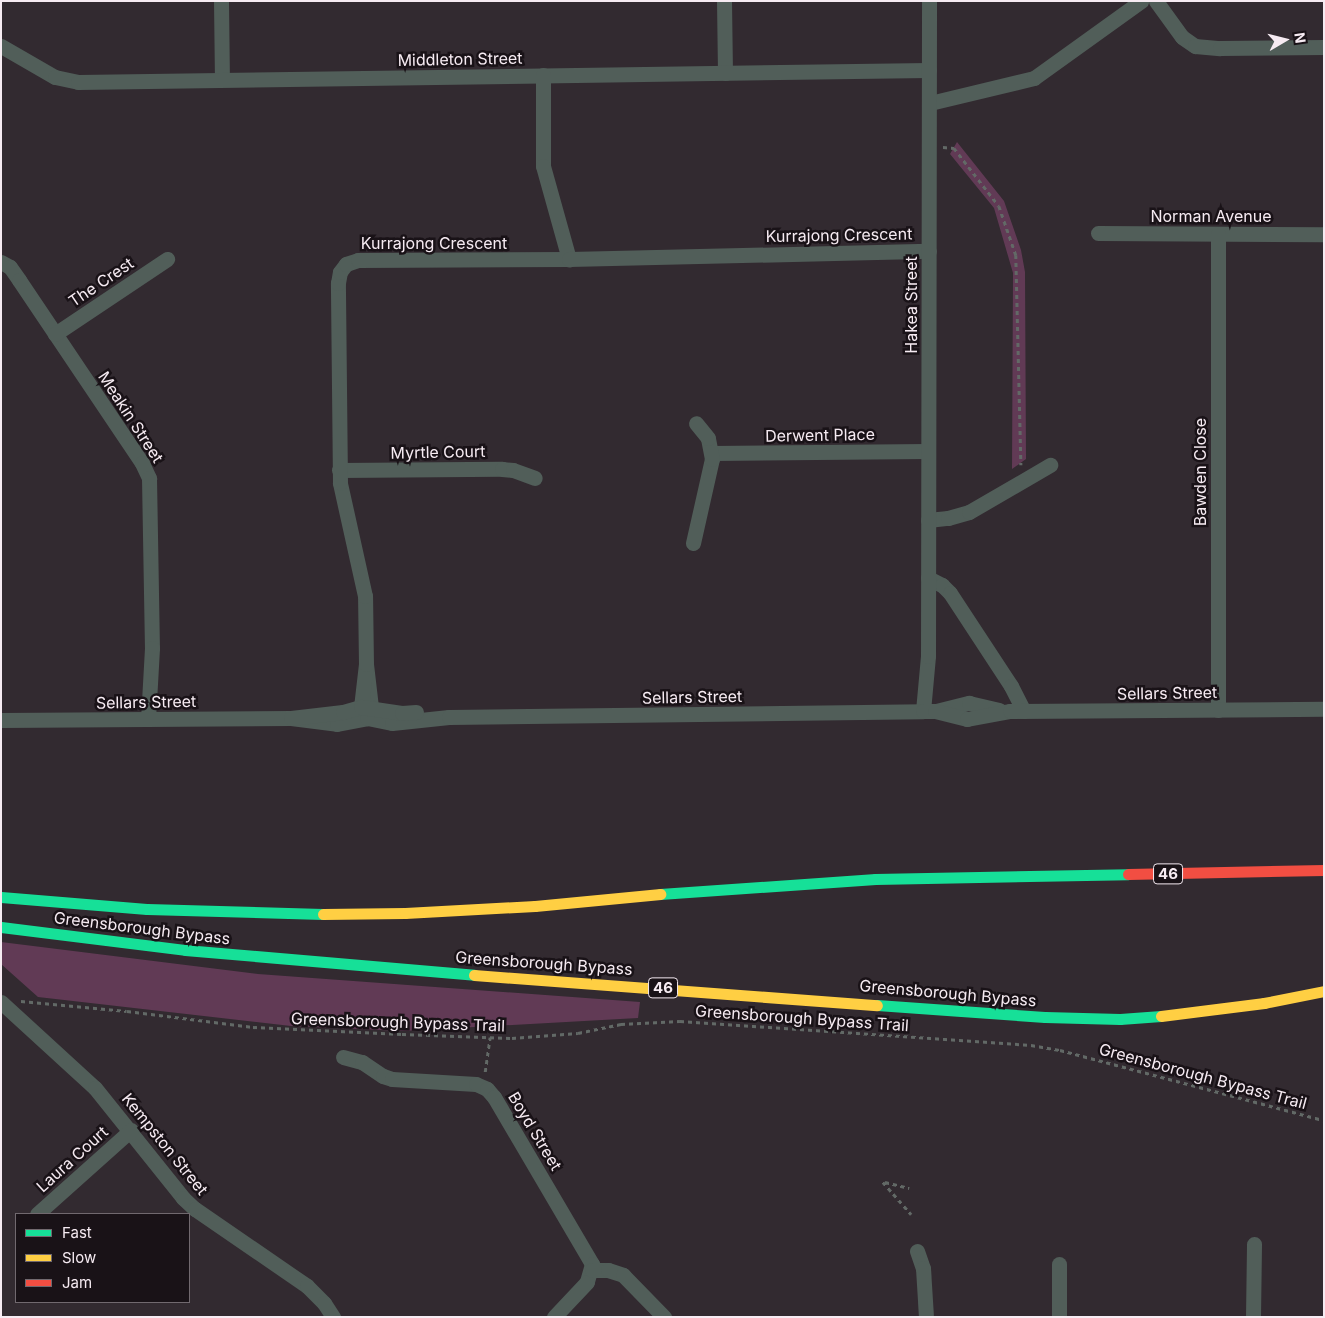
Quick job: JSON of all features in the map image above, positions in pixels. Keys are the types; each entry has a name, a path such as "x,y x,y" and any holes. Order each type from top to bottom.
{"highway":[{"name":"Greensborough Bypass","path":"1,897 155,910 405,914 535,906 812,882 1012,875 1324,870"},
{"name":"Greensborough Bypass","path":"1,927 167,948 337,964 1045,1017 1120,1018 1191,1014 1264,1003 1324,991"}],"street":[{"path":"222,1 222,79"},
{"path":"724,1 725,73"},
{"name":"Hakea Street","path":"929,1 929,711"},
{"path":"930,103 1034,78 1141,1"},
{"path":"1156,1 1182,37 1195,46 1220,48 1324,47"},
{"name":"Middleton Street","path":"1,46 55,77 70,82 929,70"},
{"path":"543,75 543,166 569,260"},
{"name":"Norman Avenue","path":"1098,233 1324,234"},
{"name":"Bawden Close","path":"1218,234 1218,710"},
{"name":"Kurrajong Crescent","path":"366,711 365,596 343,504 340,470 338,283 340,272 346,264 358,260 569,260 929,251"},
{"name":"The Crest","path":"55,334 167,259"},
{"name":"Meakin Street","path":"1,262 14,274 142,463 149,478 152,719"},
{"path":"693,543 705,496 712,454 708,438 696,422"},
{"name":"Derwent Place","path":"712,454 928,451"},
{"path":"928,520 948,518 969,512 1050,465"},
{"name":"Myrtle Court","path":"340,470 502,469 513,470 535,478"},
{"path":"928,578 942,585 950,593 1011,686 1017,711"},
{"name":"Sellars Street","path":"1,720 291,718 337,724 366,711 392,723 449,717 929,711 967,719 1017,711 1324,709"},
{"name":"Kempston Street","path":"1,1002 96,1088 183,1198 195,1209 306,1286 324,1303 333,1317"},
{"name":"Boyd Street","path":"343,1057 362,1062 383,1076 392,1079 484,1086 494,1097 590,1258 592,1270"},
{"name":"Laura Court","path":"38,1213 131,1130"},
{"path":"1253,1317 1254,1244"},
{"path":"917,1251 923,1268 926,1317"},
{"path":"1059,1264 1059,1317"},
{"path":"554,1317 587,1282 592,1270 608,1270 623,1275 664,1317"}],"path":[{"path":"943,147 954,148 999,206 1016,255 1021,482"},
{"name":"Greensborough Bypass Trail","path":"21,1001 127,1011 253,1027 490,1037 538,1037 578,1033 621,1024 680,1021 1031,1045 1060,1050 1324,1120"},
{"path":"484,1086 490,1037"},
{"path":"909,1188 883,1182 911,1214"}],"shaded area":[{"path":"957,142 1004,201 1021,250 1025,272 1026,459 1012,469 1013,273 994,208 950,154"},
{"path":"1,942 258,974 640,1002 638,1018 403,1031 291,1026 38,997 1,964"}],"traffic: fast":[{"path":"660,894 875,879 1128,874"},
{"path":"1,897 147,909 323,914"},
{"path":"1,927 185,950 474,975"},
{"path":"877,1005 1045,1017 1120,1019 1161,1016"}],"traffic: slow":[{"path":"323,914 405,913 535,906 660,894"},
{"path":"474,975 877,1005"},
{"path":"1161,1016 1264,1003 1324,991"}],"traffic: jam":[{"path":"1128,874 1324,870"}]}
